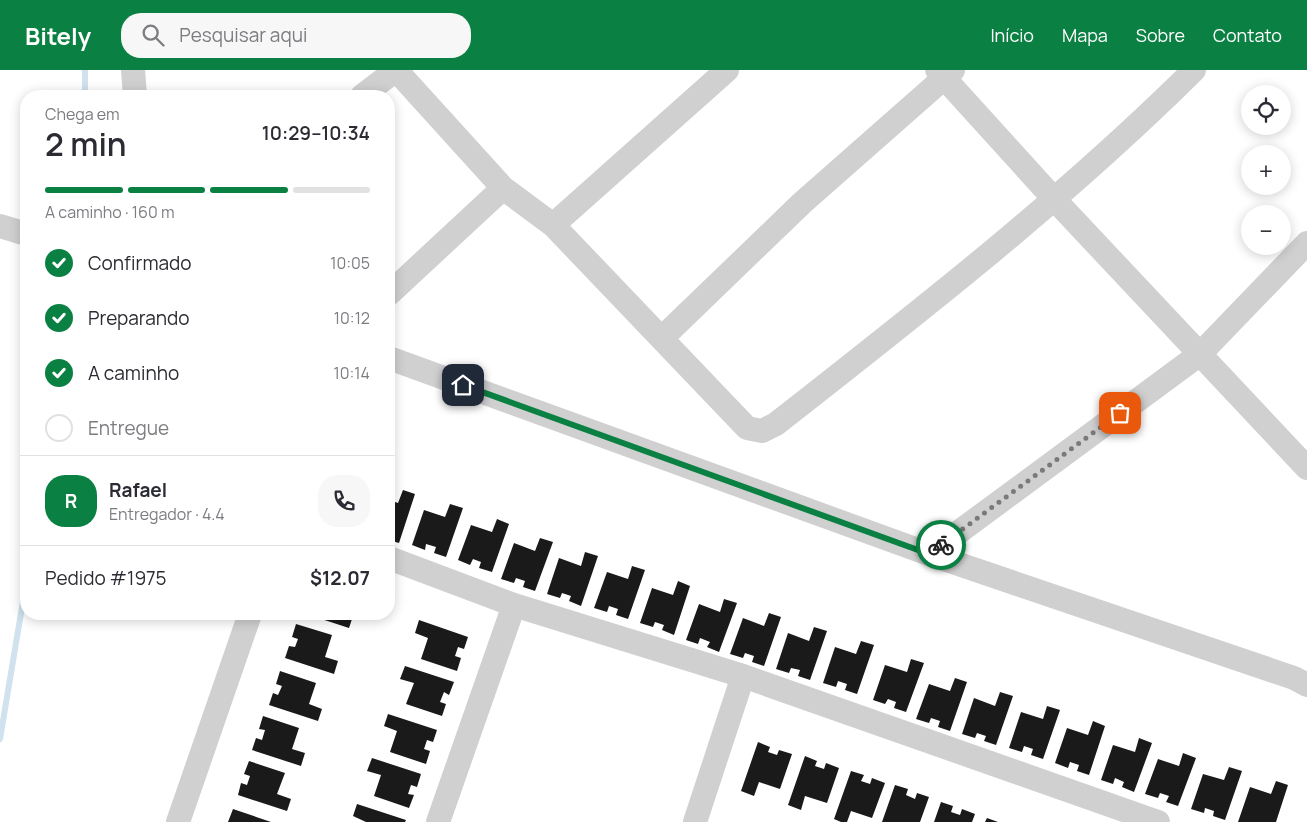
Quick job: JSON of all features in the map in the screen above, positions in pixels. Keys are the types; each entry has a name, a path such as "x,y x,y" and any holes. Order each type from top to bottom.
{"street":[{"path":"133,70 135,90"},
{"path":"370,90 396,70 503,188 553,225 747,428 762,431 776,424 920,312 1055,200 1129,134 1194,70"},
{"path":"553,225 728,70"},
{"path":"662,338 802,203 944,73 1055,200 1307,468"},
{"path":"395,288 503,188"},
{"path":"0,226 20,232"},
{"path":"929,554 1200,354 1307,243"},
{"path":"395,360 929,554 1294,678 1307,685"},
{"path":"395,560 514,605 743,676 1158,822"},
{"path":"446,820 514,605"},
{"path":"178,822 248,620"},
{"path":"695,822 743,676"}],"building":[{"path":"403,490 415,494 399,543 395,542 395,502 398,503"},
{"path":"450,504 463,508 446,557 434,553 436,547 426,544 425,550 412,545 424,510 445,517"},
{"path":"497,519 509,524 492,572 479,568 481,562 473,559 470,565 458,560 471,525 492,532"},
{"path":"540,538 553,542 535,591 523,587 525,581 516,578 514,583 501,579 514,543 535,551"},
{"path":"585,552 598,556 581,606 569,601 571,596 562,593 560,598 547,594 559,558 581,566"},
{"path":"632,566 645,570 628,619 616,615 618,609 609,606 607,612 594,608 607,572 628,579"},
{"path":"678,581 690,586 674,635 662,630 664,625 655,622 653,627 640,623 652,588 673,595"},
{"path":"724,599 737,603 719,652 707,647 710,642 700,638 698,644 686,640 699,604 720,612"},
{"path":"769,613 781,617 764,666 752,662 754,656 745,653 743,658 730,654 743,618 764,626"},
{"path":"324,620 352,620 349,628"},
{"path":"419,620 468,637 464,649 458,647 455,656 461,658 457,671 421,659 428,638 415,633"},
{"path":"296,624 332,635 325,657 338,661 334,674 285,658 289,646 295,647 298,639 292,637"},
{"path":"814,627 827,631 810,680 798,676 800,670 791,668 789,673 776,669 788,633 809,641"},
{"path":"861,641 874,645 857,694 845,690 847,684 838,681 836,687 823,683 835,647 856,654"},
{"path":"911,659 924,663 906,712 894,708 896,702 888,699 885,704 873,700 885,665 907,672"},
{"path":"405,666 454,682 449,695 444,692 440,702 446,704 442,716 406,704 414,683 400,679"},
{"path":"280,671 316,683 309,704 322,709 318,721 269,705 273,693 278,695 282,686 276,684"},
{"path":"955,678 967,682 950,731 938,727 940,721 931,718 929,723 916,719 929,684 950,691"},
{"path":"1000,692 1013,696 996,745 984,741 986,736 977,733 975,738 962,734 974,698 995,706"},
{"path":"1047,706 1060,710 1043,759 1031,755 1033,749 1024,746 1022,752 1009,748 1021,712 1043,719"},
{"path":"388,714 437,730 433,742 427,740 424,749 430,751 426,764 390,752 397,731 384,726"},
{"path":"263,716 299,728 292,749 305,753 301,766 252,750 256,738 262,740 265,730 259,729"},
{"path":"1093,721 1105,726 1089,775 1077,771 1079,765 1070,762 1068,768 1055,763 1067,728 1088,735"},
{"path":"1139,738 1152,743 1134,792 1122,787 1124,782 1115,778 1113,784 1101,780 1113,745 1135,752"},
{"path":"758,742 770,747 768,752 777,755 779,750 792,754 780,789 759,782 754,796 741,791"},
{"path":"1183,753 1196,758 1178,806 1166,802 1169,796 1160,793 1158,798 1145,794 1158,759 1179,766"},
{"path":"805,756 817,761 815,766 824,769 826,763 839,768 827,803 805,796 801,810 788,805"},
{"path":"372,758 421,774 417,787 411,785 408,794 414,795 409,808 374,796 381,775 367,771"},
{"path":"249,761 285,773 277,794 291,799 287,811 238,795 241,783 247,785 250,776 244,774"},
{"path":"1229,767 1242,771 1225,820 1213,816 1214,811 1205,808 1204,813 1191,809 1203,774 1224,780"},
{"path":"851,771 864,775 861,781 870,784 872,778 885,783 872,818 851,811 847,822 841,822 834,819"},
{"path":"1276,781 1288,785 1276,822 1238,822 1250,787 1271,794"},
{"path":"895,785 908,789 906,795 915,799 917,793 929,797 920,822 882,822"},
{"path":"941,802 953,806 951,812 960,815 962,809 975,814 972,822 934,822"},
{"path":"357,804 406,820 405,822 366,822 353,816"},
{"path":"233,809 271,822 228,822"},
{"path":"987,818 998,822 985,822"}],"waterway":[{"path":"85,70 85,90"},
{"path":"0,739 20,619"}],"way so far":[{"path":"941,545 1120,413"}],"route":[{"path":"463,385 929,554 941,545"}]}
